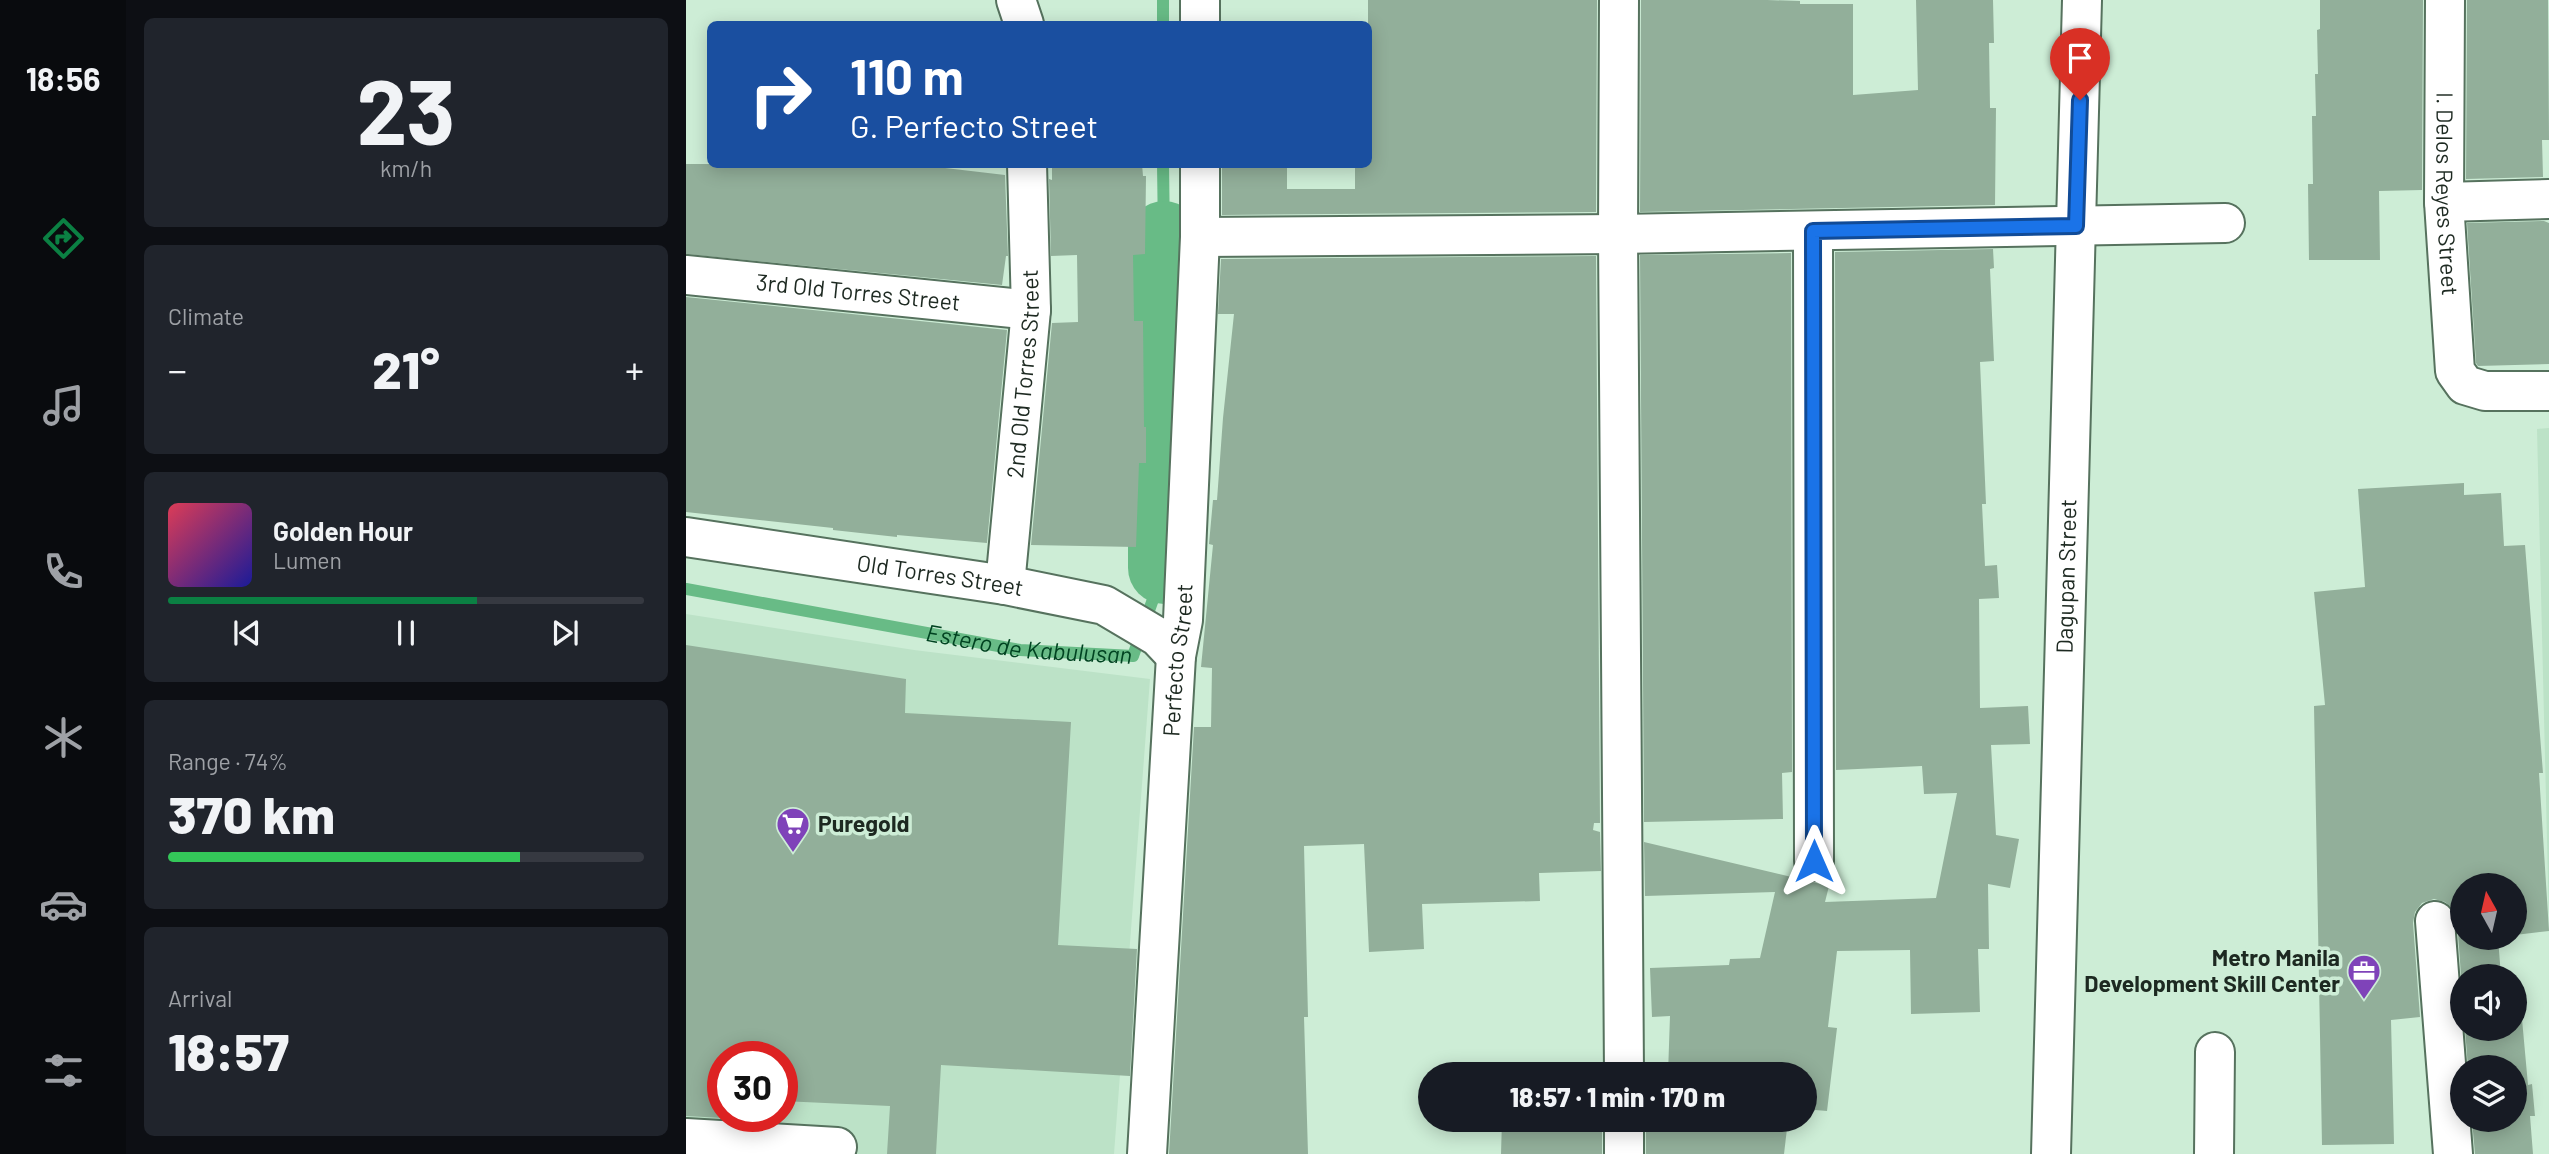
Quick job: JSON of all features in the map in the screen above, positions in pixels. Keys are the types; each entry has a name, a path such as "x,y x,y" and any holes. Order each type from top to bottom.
{"street":[{"path":"1016,0 1023,21"},
{"path":"1200,0 1200,21"},
{"path":"1619,0 1624,1062"},
{"name":"Dagupan Street","path":"2051,1154 2082,0"},
{"name":"I. Delos Reyes Street","path":"2445,0 2444,202 2455,371 2465,385 2485,391 2549,391"},
{"name":"2nd Old Torres Street","path":"1005,585 1031,310 1027,168"},
{"name":"Perfecto Street","path":"1147,1154 1167,647 1183,620 1200,237 1200,168"},
{"path":"2444,202 2549,199"},
{"path":"1200,237 1618,234 2225,223"},
{"path":"1813,231 1814,861"},
{"name":"3rd Old Torres Street","path":"686,275 1031,310"},
{"name":"Old Torres Street","path":"686,537 1005,585 1104,605 1167,647"},
{"path":"2435,920 2453,1154"},
{"path":"2214,1154 2216,1052"},
{"path":"1624,1132 1624,1154"},
{"path":"686,1138 837,1147"}],"shaded area":[{"path":"2549,428 2549,922 2537,429"},
{"path":"686,614 914,650 1150,679 1114,1154 686,1154"}],"building":[{"path":"1368,0 1597,0 1596,212 1222,215 1222,168 1287,168 1287,189 1355,189 1355,168 1372,168 1372,21 1368,21"},
{"path":"1641,0 1767,0 1800,1 1800,4 1853,4 1853,95 1918,90 1916,0 1993,0 1994,43 1989,43 1990,108 1996,108 1995,205 1640,212"},
{"path":"2320,0 2423,0 2422,190 2379,191 2380,260 2309,260 2308,184 2313,184 2312,116 2316,116 2315,74 2318,74 2317,30 2320,29"},
{"path":"2467,0 2548,0 2549,140 2542,140 2543,177 2466,179"},
{"path":"686,164 707,164 707,168 945,168 1005,175 1008,256 1002,285 686,254"},
{"path":"1052,168 1142,168 1143,176 1146,176 1145,254 1133,255 1134,321 1143,321 1146,427 1146,463 1139,463 1136,547 1031,545 1052,323 1078,322 1077,255 1051,256 1049,179 1052,180"},
{"path":"2467,223 2549,223 2549,364 2478,366"},
{"path":"1993,249 1994,268 1990,269 1994,361 1980,362 1986,504 1982,504 1985,566 1997,565 1999,598 1979,599 1980,708 2028,706 2030,744 1991,745 1996,835 2019,839 2010,888 1988,884 1989,949 1978,949 1980,1012 1911,1014 1910,950 1837,951 1828,1027 1837,1028 1827,1111 1817,1110 1817,1062 1668,1062 1670,1016 1652,1017 1650,968 1729,965 1730,959 1760,958 1775,892 1645,896 1644,842 1829,886 1825,902 1936,898 1957,793 1924,794 1922,766 1836,770 1835,252"},
{"path":"1791,253 1792,772 1782,773 1783,819 1644,822 1640,255"},
{"path":"1596,256 1600,823 1594,823 1593,830 1600,832 1601,871 1539,873 1540,901 1422,904 1424,949 1369,952 1364,844 1304,846 1308,1017 1304,1017 1308,1154 1169,1154 1194,727 1211,727 1212,668 1201,667 1213,545 1209,544 1213,500 1217,500 1234,314 1218,314 1221,259"},
{"path":"686,297 1007,330 987,543 897,537 686,512"},
{"path":"2464,483 2464,495 2501,493 2504,546 2525,545 2543,773 2539,773 2549,931 2527,934 2527,873 2450,873 2450,906 2434,899 2422,903 2415,912 2413,923 2420,1017 2391,1020 2394,1144 2322,1145 2314,706 2325,705 2314,592 2365,587 2358,489"},
{"path":"686,645 906,679 905,713 1071,722 1058,945 1137,949 1130,1076 941,1065 936,1154 887,1154 890,1106 798,1102 798,1041 707,1041 707,1117 686,1116"},
{"path":"2459,950 2499,950 2500,964 2460,964"},
{"path":"2466,1041 2524,1041 2525,1055 2467,1055"},
{"path":"2527,1074 2528,1085 2532,1084 2535,1116 2530,1116 2533,1154 2475,1154 2473,1132 2527,1132"},
{"path":"1502,1132 1602,1132 1602,1154 1501,1154"},
{"path":"1646,1132 1787,1132 1784,1154 1646,1154"}],"waterway":[{"name":"Estero de Kabulusan","path":"1163,0 1163,21"},
{"name":"Estero de Kabulusan","path":"1163,168 1164,237"},
{"name":"Estero de Kabulusan","path":"1164,237 1164,568"},
{"name":"Estero de Kabulusan","path":"686,589 1020,650 1133,656 1164,568"}],"place":[{"name":"Puregold","path":"793,854"},
{"name":"Metro Manila Development Skill Center","path":"2364,1001"}],"route":[{"path":"1814,861 1813,231 2076,226 2080,100"}]}
